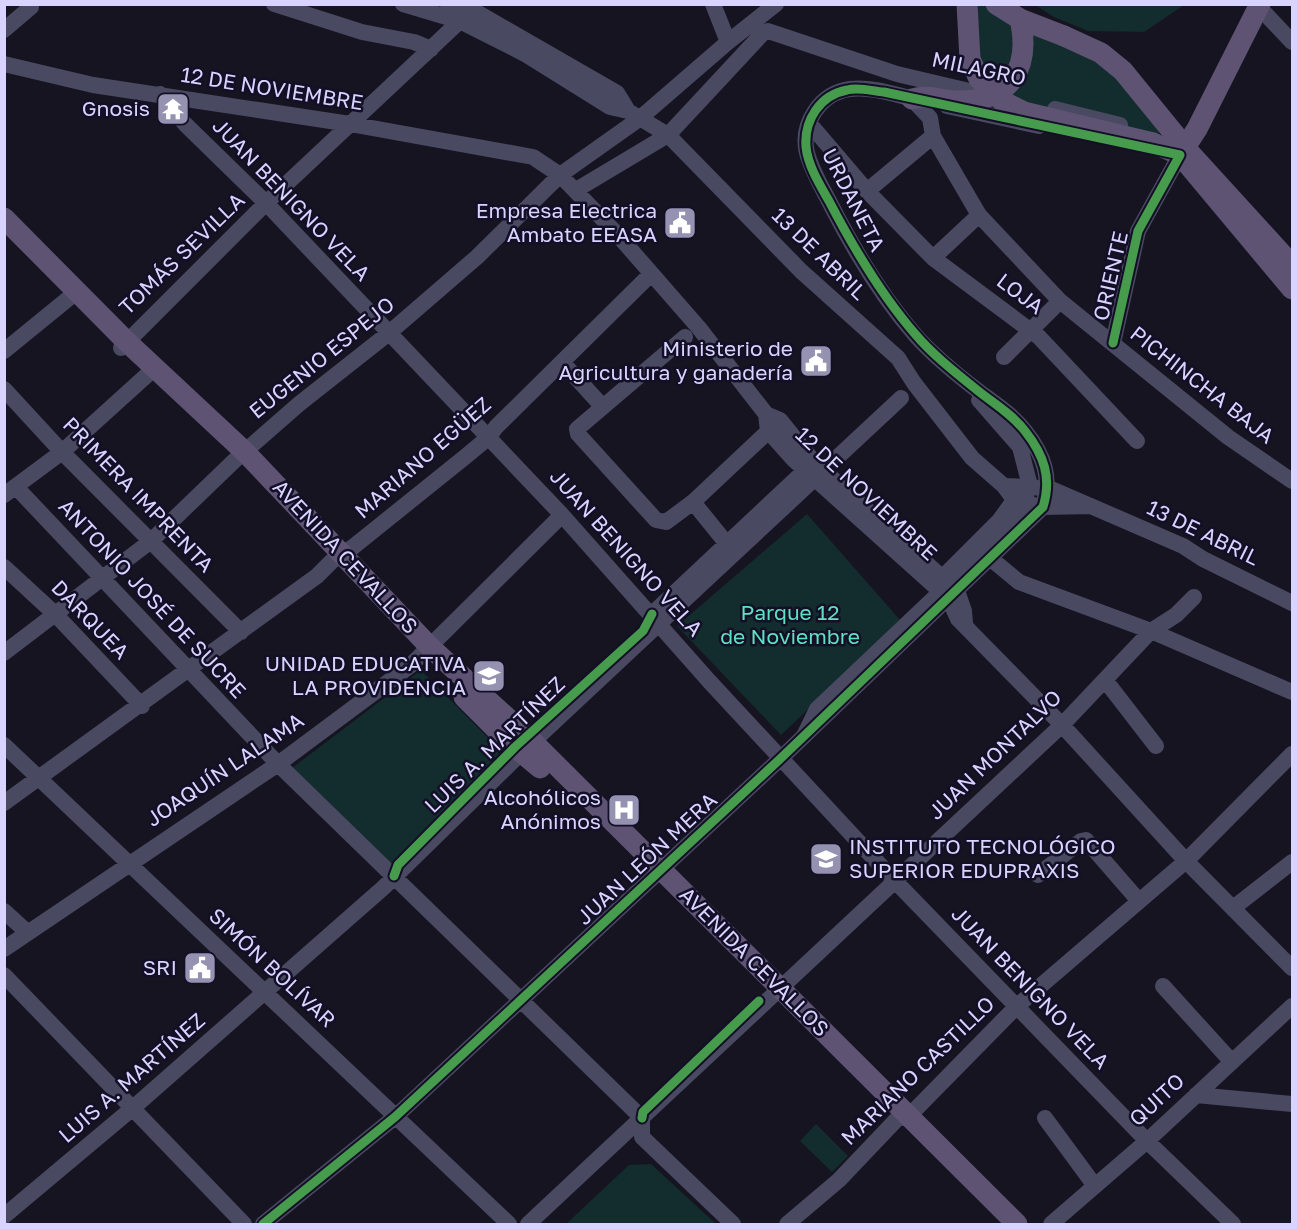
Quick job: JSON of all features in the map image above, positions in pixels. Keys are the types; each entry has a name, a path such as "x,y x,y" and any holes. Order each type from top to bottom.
{"main road":[{"path":"967,4 970,59 979,79 1002,101 1024,112 1184,150 1293,289"},
{"path":"996,4 1020,19 1101,53 1123,71 1189,152 1293,265"},
{"name":"ORIENTE","path":"1184,150 1260,6"},
{"path":"912,99 925,95 954,101 970,101 992,96 1012,81 1018,71 1024,48 1020,19"},
{"name":"AVENIDA CEVALLOS","path":"4,218 124,344 239,456 426,650 657,873 903,1118 1005,1224"},
{"name":"AVENIDA CEVALLOS","path":"4,231 69,298 124,344 147,375 239,456"},
{"name":"AVENIDA CEVALLOS","path":"903,1118 1017,1224"}],"street":[{"path":"274,4 362,32 414,42 431,49"},
{"path":"403,4 460,21 525,54 610,107 634,115"},
{"path":"448,4 485,9 617,93 634,115"},
{"path":"713,4 728,42"},
{"name":"EUGENIO ESPEJO","path":"4,653 151,541 239,456 299,404 389,333 477,256 560,175 634,115 667,96 728,42 776,4"},
{"path":"1260,6 1293,42"},
{"path":"4,30 31,7"},
{"name":"TOMÁS SEVILLA","path":"124,344 266,203 460,21"},
{"name":"MILAGRO","path":"682,121 763,33 774,32 897,74 1095,118 1184,150"},
{"name":"12 DE NOVIEMBRE","path":"4,64 93,85 350,124 533,157 560,175 576,190 699,328 771,421 870,531 953,595"},
{"path":"809,123 825,100 847,90 884,92 1184,150"},
{"name":"JUAN BENIGNO VELA","path":"160,94 185,124 266,203 562,515 780,759 895,881 1147,1141 1233,1224"},
{"path":"576,190 668,135 682,121 667,96"},
{"name":"PICHINCHA BAJA","path":"912,99 930,118 933,136 979,215 1060,301 1228,437 1293,481"},
{"name":"13 DE ABRIL","path":"634,115 668,135 801,271 898,358 914,383 972,458 1004,486 1022,489 1049,488 1184,546 1203,559 1293,603"},
{"name":"LOJA","path":"809,123 867,191 933,258 1031,331 1137,441"},
{"name":"URDANETA","path":"809,123 807,153 817,177 849,239 882,292 910,328 954,372 1025,430 1038,451 1049,488"},
{"path":"867,191 933,136"},
{"name":"ORIENTE","path":"1113,344 1138,231 1184,150"},
{"path":"933,258 979,215"},
{"name":"MARIANO EGÜEZ","path":"4,802 142,706 317,576 489,437 496,427 650,275"},
{"path":"4,351 69,298"},
{"path":"1004,357 1060,301"},
{"path":"686,338 602,406 580,426 578,434 657,520 666,522 693,502 771,421"},
{"path":"562,363 602,406"},
{"path":"804,736 817,709 1008,528 1025,501 1022,489 1020,447 954,372"},
{"path":"10,491 62,452 147,375"},
{"name":"LUIS A. MARTÍNEZ","path":"657,619 693,592 901,398 914,383"},
{"name":"PRIMERA IMPRENTA","path":"4,389 62,452 241,632"},
{"name":"12 DE NOVIEMBRE","path":"810,466 942,578 953,595"},
{"name":"LUIS A. MARTÍNEZ","path":"4,1215 134,1107 394,876 657,619 727,544 810,466"},
{"path":"1043,507 1049,488"},
{"path":"942,578 1022,489"},
{"name":"13 DE ABRIL","path":"1022,489 1043,507 1091,506"},
{"name":"ANTONIO JOSÉ DE SUCRE","path":"10,491 101,579 278,764 642,1118 642,1137 733,1224"},
{"path":"693,502 727,544"},
{"name":"JUAN LEÓN MERA","path":"263,1224 395,1117 780,759 1043,507"},
{"name":"JOAQUÍN LALAMA","path":"4,949 128,863 278,764 411,665 562,515"},
{"path":"990,558 1019,582 1151,631 1293,692"},
{"name":"DARQUEA","path":"4,567 55,614 142,706"},
{"path":"953,595 964,611 962,621"},
{"name":"JUAN MONTALVO","path":"528,1224 1062,724 1151,631 1176,615 1194,597"},
{"path":"922,625 938,620 962,621 1062,724 1186,861 1293,968"},
{"path":"1105,680 1156,746"},
{"name":"SIMÓN BOLÍVAR","path":"4,745 509,1224"},
{"name":"MARIANO CASTILLO","path":"787,1224 839,1180 1016,1007 1186,861 1293,754"},
{"path":"1038,875 1081,841 1086,840 1139,901"},
{"path":"1233,908 1293,862"},
{"path":"4,911 27,933"},
{"path":"4,975 134,1107 244,1224"},
{"path":"1163,986 1232,1062"},
{"name":"QUITO","path":"1051,1224 1147,1141 1293,1006"},
{"path":"1196,1095 1293,1104"},
{"path":"1045,1118 1095,1186"}],"green space":[{"path":"971,5 990,5 1097,56 1137,95 1164,141 1007,96 979,63"},
{"path":"1035,5 1184,5 1144,32 1088,31 1054,17"},
{"name":"Parque 12 de Noviembre","path":"807,514 901,621 781,735 677,626"},
{"path":"421,670 507,757 390,868 292,768"},
{"path":"816,1124 848,1156 832,1172 800,1141"},
{"path":"651,1164 716,1224 566,1224 629,1165"}],"cycle path":[{"path":"263,1224 395,1117 780,759 1043,507 1046,496 1046,477 1041,458 1032,440 1014,419 945,364 916,335 880,288 838,219 815,175 806,147 811,118 822,103 837,93 852,89 884,92 1180,155 1138,231 1113,343"},
{"path":"394,876 398,865 515,747 643,631 652,614"},
{"path":"642,1118 643,1112 759,1001"}],"place":[{"name":"Gnosis","path":"173,109"},
{"name":"Empresa Electrica Ambato EEASA","path":"680,223"},
{"name":"Ministerio de Agricultura y ganadería","path":"816,361"},
{"name":"UNIDAD EDUCATIVA LA PROVIDENCIA","path":"489,676"},
{"name":"Alcohólicos Anónimos","path":"624,810"},
{"name":"INSTITUTO TECNOLÓGICO SUPERIOR EDUPRAXIS","path":"826,859"},
{"name":"SRI","path":"200,968"}]}
